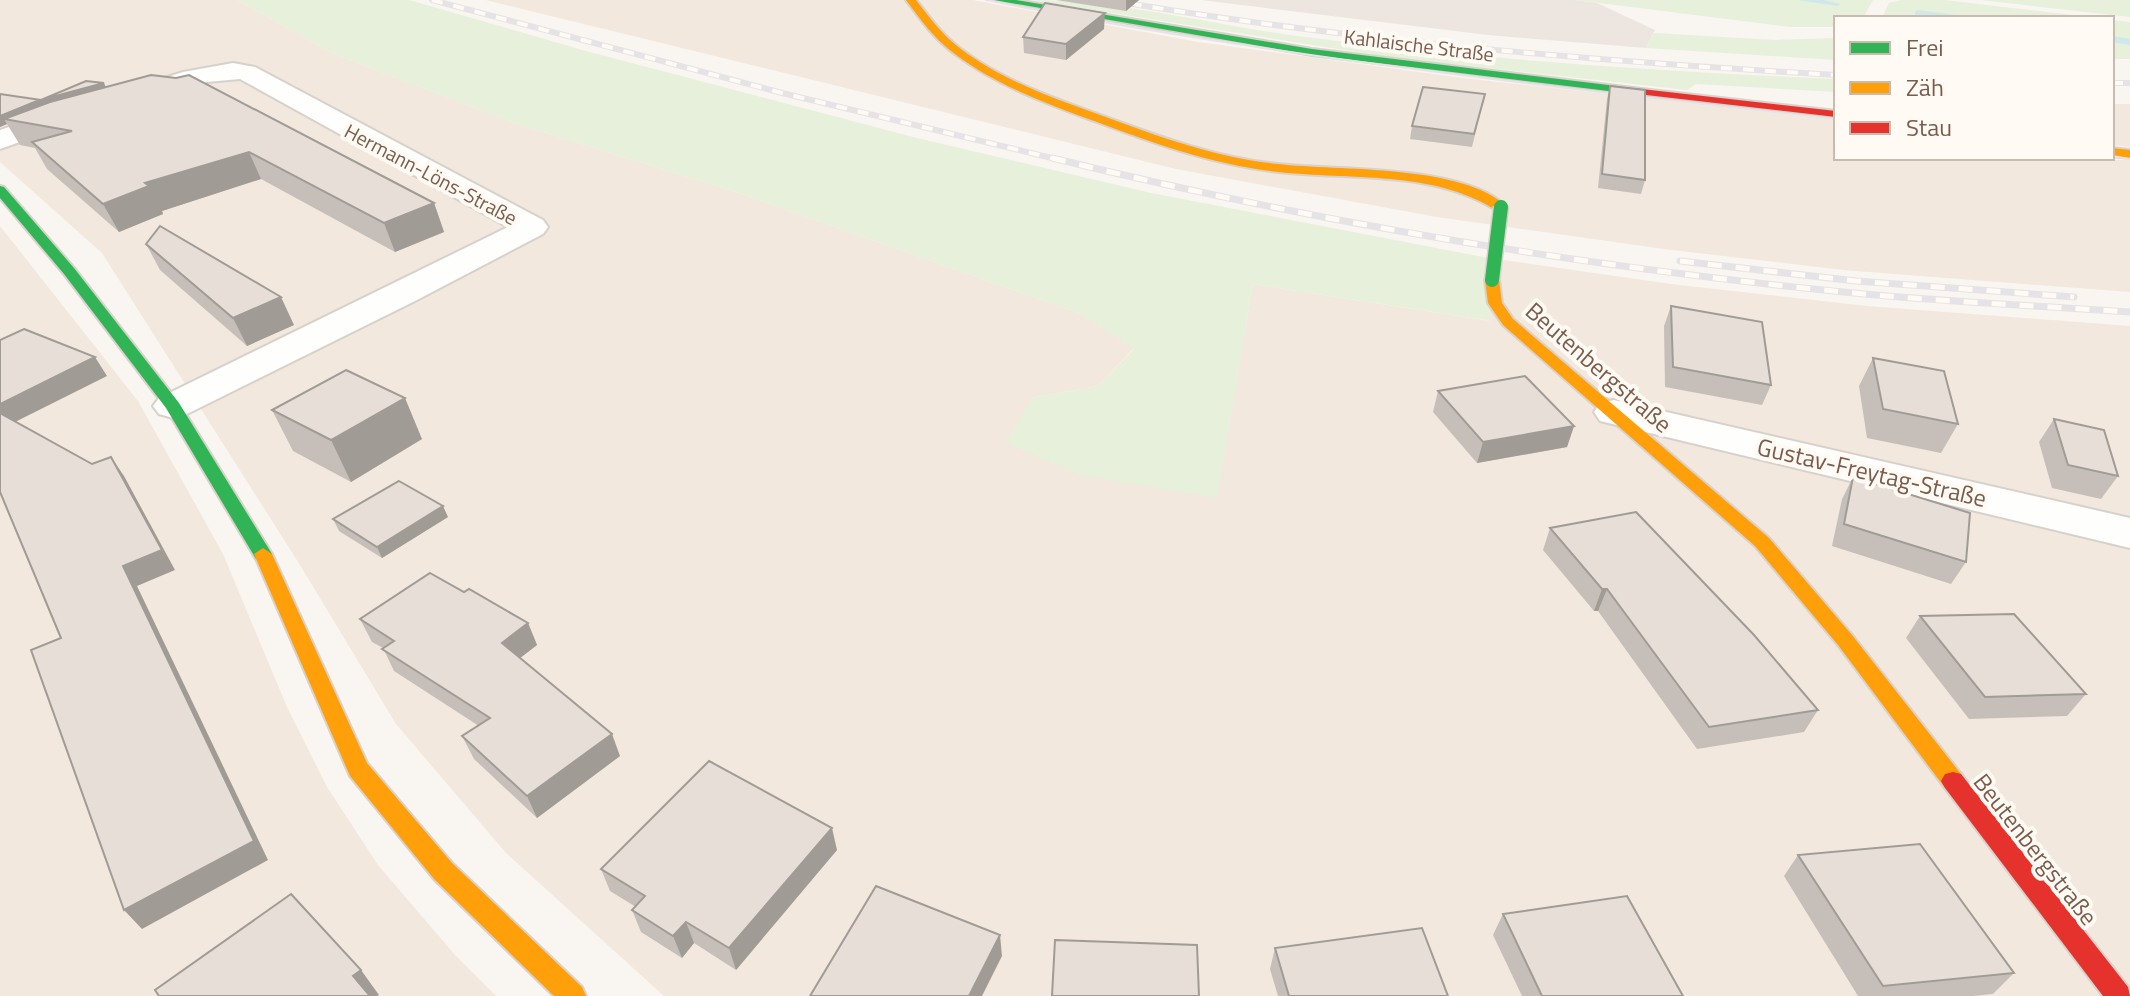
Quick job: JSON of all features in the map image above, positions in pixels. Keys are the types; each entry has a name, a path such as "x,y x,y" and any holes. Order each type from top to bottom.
{"main road":[{"name":"Beutenbergstraße","path":"911,0 946,43 993,75 1051,101 1166,144 1248,164 1446,183 1488,196 1501,207 1492,280 1493,298 1498,311 1762,542 1845,640 2119,996"},
{"name":"Kahlaische Straße","path":"999,0 1130,26 1279,49 1437,70 1834,114"},
{"path":"0,190 69,271 173,406 266,559 358,769 443,871 573,996"}],"street":[{"name":"Hermann-Löns-Straße","path":"0,140 53,119 204,75 230,70 246,72 532,227 173,406"},
{"name":"Gustav-Freytag-Straße","path":"1614,412 2130,533"}],"shaded area":[{"path":"0,0 237,0 334,54 517,124 739,193 1081,314 1134,348 1098,386 1031,398 1217,497 1253,284 1490,321 1483,257 1671,284 1867,306 2130,326 2130,996 664,996 506,853 396,724 300,565 102,253 0,162"},
{"path":"486,0 973,0 1198,42 1463,78 1834,120 1834,160 2130,160 2130,292 1843,270 1664,249 1437,217 1176,169"},
{"path":"1201,0 1575,0 1597,3 1655,30 1646,48 1488,35"},
{"path":"2114,104 2130,104 2130,147 2114,145"},
{"path":"0,226 138,401 223,554 287,707 327,787 378,865 455,955 496,996 0,996"}],"green space":[{"path":"237,0 409,0 586,51 917,138 1151,193 1483,257 1491,321 1253,284 1217,498 1080,475 1006,443 1031,398 1098,386 1134,349 1081,314 739,193 517,124 334,54"},
{"path":"1031,0 1129,8 1290,35 1426,51 1631,68 1834,79 1834,92 1696,84 1687,90 1388,57"},
{"path":"1575,0 1873,0 1864,16 1834,16 1834,27 1791,27"},
{"path":"1944,0 2081,16 1883,16 1889,3"},
{"path":"1980,0 2130,0 2130,17"},
{"path":"2114,20 2130,22 2130,59 2114,59"},
{"path":"1654,33 1774,40 1834,38 1834,60 1646,48"}],"building":[{"path":"1045,3 1105,13 1066,44 1023,37"},
{"path":"151,75 176,78 189,75 434,203 384,223 249,152 145,183 149,186 103,204 32,142 72,131 4,119 50,102"},
{"path":"86,81 104,83 41,100"},
{"path":"1610,86 1645,90 1645,180 1602,174"},
{"path":"1423,87 1485,94 1474,134 1412,126"},
{"path":"0,94 41,100 37,101 0,116"},
{"path":"160,226 281,297 233,318 146,244"},
{"path":"1671,306 1762,322 1771,385 1673,367"},
{"path":"24,329 95,357 0,404 0,340"},
{"path":"1873,358 1944,371 1958,424 1883,409"},
{"path":"346,370 405,398 331,440 272,410"},
{"path":"1525,376 1574,426 1483,442 1438,391"},
{"path":"0,413 92,464 111,457 162,550 123,566 254,841 124,910 31,650 61,638 0,492"},
{"path":"2054,419 2104,430 2118,476 2068,465"},
{"path":"1853,477 1970,513 1966,562 1844,524"},
{"path":"399,481 443,506 377,547 333,519"},
{"path":"1636,512 1754,635 1818,710 1709,727 1607,589 1602,589 1550,528"},
{"path":"430,573 464,592 469,589 528,623 502,643 612,734 527,796 462,736 490,718 382,649 394,641 360,619"},
{"path":"2014,614 2086,694 1985,697 1920,616"},
{"path":"709,761 832,828 729,948 686,922 673,936 632,910 645,896 601,869"},
{"path":"1920,844 2014,973 1883,986 1798,855"},
{"path":"876,886 1000,935 969,996 810,996"},
{"path":"291,894 361,970 353,976 370,996 159,996 155,990"},
{"path":"1627,896 1683,996 1542,996 1503,914"},
{"path":"1422,928 1448,996 1289,996 1275,948"},
{"path":"1055,940 1197,945 1199,996 1052,996"}],"waterway":[{"path":"1802,0 1837,4"},
{"path":"1918,13 1941,16"},
{"path":"2114,39 2130,42"}],"tram line":[{"path":"986,0 1303,54 1834,119"},
{"path":"2114,156 2130,159"}],"railway":[{"path":"432,0 782,93 1060,160"},
{"path":"1109,0 1290,27 1471,48 1834,75"},
{"path":"2114,83 2130,83"},
{"path":"1052,158 1354,223 1557,257 1864,294 2130,312"},
{"path":"1680,261 1856,281 2074,297"}],"traffic: fast":[{"path":"999,0 1312,52 1633,91"},
{"path":"0,190 69,271 173,406 263,554"},
{"path":"1492,280 1501,207"}],"traffic: slow":[{"path":"911,0 941,38 976,64 1035,94 1141,134 1186,149 1254,165 1395,176 1456,186 1481,195 1501,207"},
{"path":"2114,152 2130,154"},
{"path":"1492,280 1495,303 1508,322 1762,542 1845,640 1953,781"},
{"path":"263,554 358,769 443,871 573,996"}],"traffic: jam":[{"path":"1633,91 1834,114"},
{"path":"1953,781 2119,996"}]}
